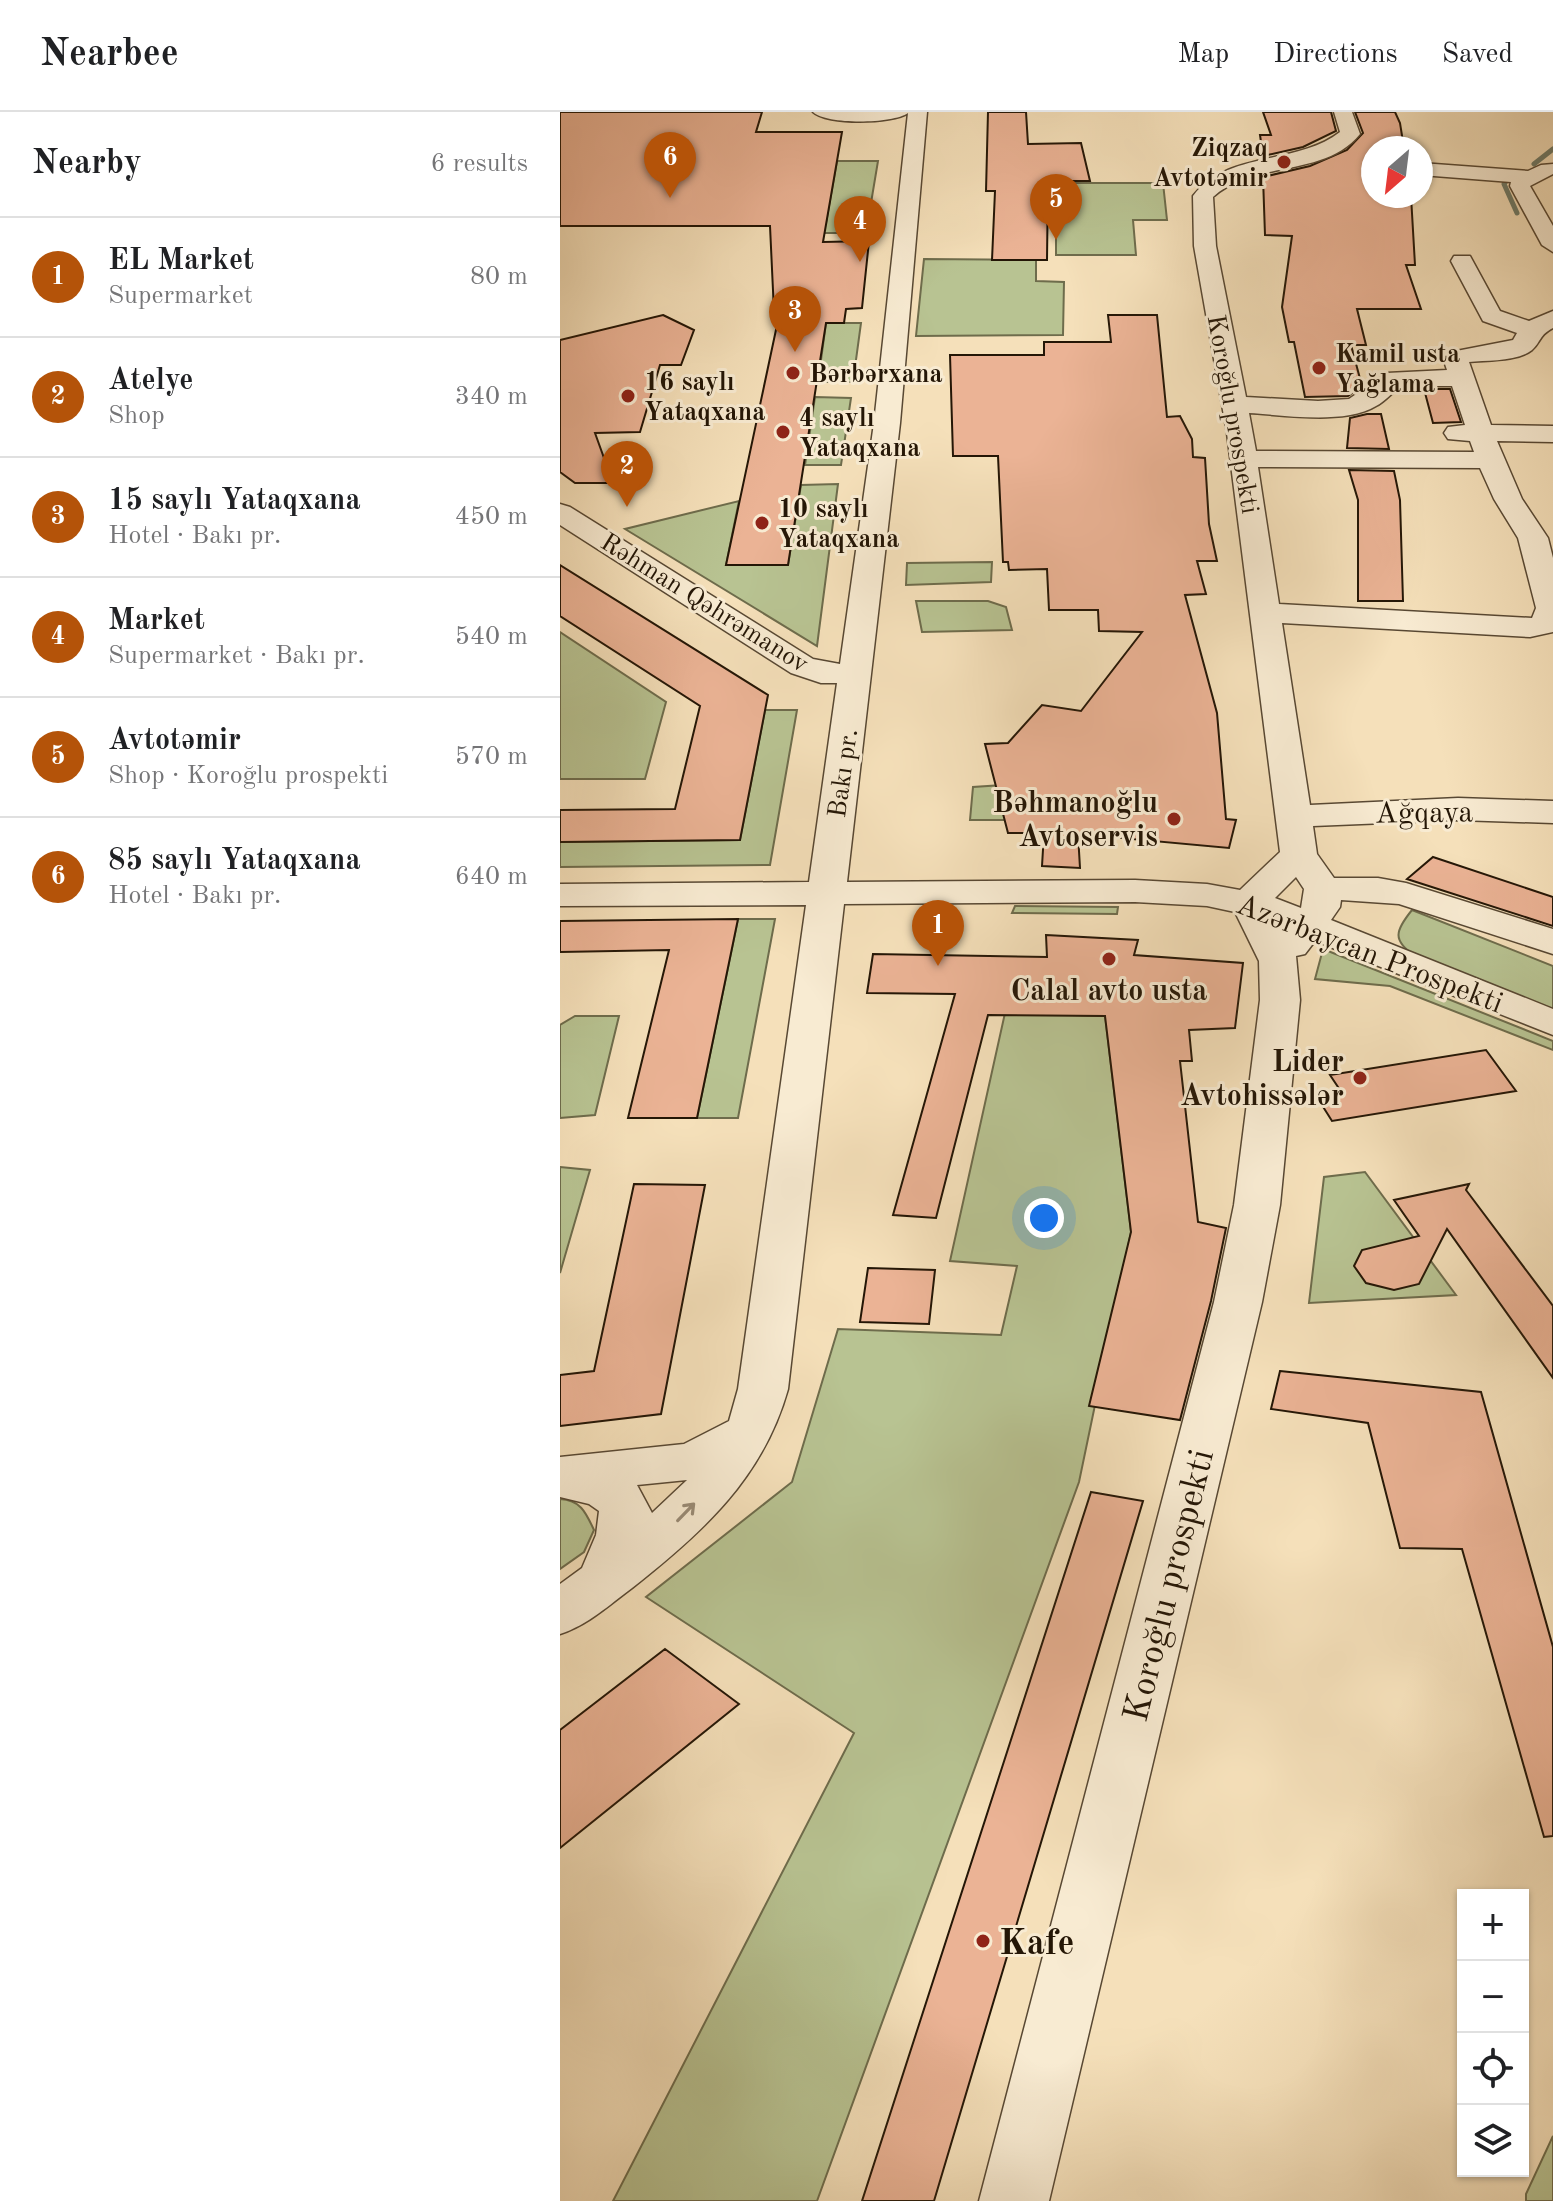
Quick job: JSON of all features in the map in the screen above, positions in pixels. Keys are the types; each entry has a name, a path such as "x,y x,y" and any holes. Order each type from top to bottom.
{"street":[{"path":"822,112 895,121 911,118"},
{"name":"Koroğlu prospekti","path":"1299,854 1244,459 1205,246 1203,196 1225,180 1338,152 1350,134 1343,112"},
{"name":"Bakı pr.","path":"560,1613 677,1522 723,1470 750,1431 763,1389 887,423 911,118"},
{"path":"1553,167 1529,177 1520,186 1553,245"},
{"path":"1433,170 1529,177"},
{"path":"1489,175 1505,208 1537,217"},
{"path":"1462,261 1491,316 1541,332"},
{"path":"1267,613 1442,625 1530,628 1546,624 1551,608 1533,538 1508,499 1490,460 1461,378 1457,356 1502,352 1523,345 1541,332"},
{"path":"1235,404 1352,406 1372,399 1387,382 1396,378 1461,378"},
{"path":"1435,458 1436,444 1451,434 1482,431 1553,434"},
{"path":"1244,459 1490,460"},
{"name":"Rəhman Qəhrəmanov","path":"560,513 802,666 821,673 856,674"},
{"name":"Ağqaya","path":"1295,816 1458,809 1553,812"},
{"path":"1299,854 1323,889 1321,907 1294,943 1249,902 1299,854"},
{"path":"1323,889 1378,889 1406,894 1553,942"},
{"name":"Azərbaycan Prospekti","path":"560,895 1145,892 1207,895 1249,902"},
{"name":"Koroğlu prospekti","path":"1014,2201 1238,1302 1257,1205 1280,1000 1294,943"},
{"name":"Azərbaycan Prospekti","path":"1294,943 1553,1023"},
{"path":"560,1477 694,1461 720,1450 750,1431"},
{"path":"560,1477 613,1493 630,1516 603,1580"}],"green space":[{"path":"837,161 878,161 866,233 781,233 826,223"},
{"path":"1056,183 1163,183 1167,220 1133,220 1136,255 1056,255"},
{"path":"924,259 1036,260 1036,281 1064,282 1063,335 916,336"},
{"path":"826,323 861,323 853,382 818,382"},
{"path":"815,397 851,398 841,465 805,465"},
{"path":"838,484 817,646 625,529 739,501 726,565 788,565 801,485"},
{"path":"992,562 991,582 906,585 907,563"},
{"path":"916,601 988,601 1006,607 1012,630 922,632"},
{"path":"560,632 666,702 645,779 560,779"},
{"path":"765,710 797,710 770,865 560,867 560,842 740,840"},
{"path":"1019,784 1030,820 970,820 973,787"},
{"path":"1015,906 1118,907 1117,914 1012,913"},
{"path":"1412,910 1553,966 1553,1009 1415,956 1402,945 1398,935"},
{"path":"738,919 775,919 738,1118 697,1118"},
{"path":"1323,949 1553,1041 1553,1050 1390,986 1315,979"},
{"path":"1005,1013 1105,1016 1131,1232 1079,1482 817,2201 613,2201 854,1733 646,1597 792,1482 838,1329 1001,1335 1017,1266 950,1261"},
{"path":"575,1016 619,1016 595,1115 560,1118 560,1025"},
{"path":"560,1167 590,1170 560,1273"},
{"path":"1365,1172 1456,1295 1309,1303 1324,1177"},
{"path":"560,1499 578,1505 594,1530 584,1552 560,1569"},
{"path":"1553,2136 1553,2201 1526,2201 1526,2194"}],"building":[{"path":"560,112 762,112 756,132 842,132 823,242 869,241 862,308 846,309 844,323 826,323 788,565 726,565 780,311 774,312 770,226 560,226"},
{"path":"988,112 1026,112 1028,144 1081,143 1090,181 1048,181 1047,260 992,260 995,191 986,191"},
{"path":"1263,112 1331,112 1336,131 1303,147 1263,156 1260,135 1271,135"},
{"path":"1355,112 1395,112 1402,136 1361,136 1361,208 1412,208 1415,265 1406,265 1421,309 1357,309 1366,345 1351,345 1362,386 1348,396 1305,397 1294,342 1289,342 1282,307 1292,236 1265,235 1263,177 1310,166 1347,150 1363,133"},
{"path":"663,315 694,330 681,365 660,365 640,432 595,433 613,483 575,483 560,472 560,340"},
{"path":"1108,315 1157,315 1167,417 1180,416 1192,439 1193,457 1205,458 1209,524 1217,561 1197,561 1206,594 1185,595 1217,713 1226,819 1236,820 1229,848 1078,834 1080,868 1042,866 1044,833 1008,833 985,744 1008,743 1042,705 1081,711 1142,632 1099,631 1098,610 1049,610 1047,569 1009,570 1008,562 1003,562 998,456 953,456 950,355 1044,355 1044,342 1111,342"},
{"path":"1424,389 1450,389 1461,422 1433,423"},
{"path":"1381,414 1389,449 1347,448 1350,418"},
{"path":"1349,470 1394,471 1400,500 1403,601 1358,601 1358,500"},
{"path":"560,565 768,695 740,840 560,842 560,810 675,809 700,706 560,616"},
{"path":"1433,857 1553,897 1553,926 1407,879"},
{"path":"738,919 697,1118 628,1118 669,950 560,952 560,921"},
{"path":"1046,935 1138,940 1134,955 1243,963 1235,1028 1189,1030 1192,1061 1180,1061 1198,1222 1226,1228 1211,1301 1180,1420 1089,1406 1131,1232 1105,1016 988,1015 936,1218 893,1215 955,994 867,993 873,954 1047,957"},
{"path":"1486,1050 1516,1091 1332,1121 1315,1094 1340,1090 1330,1075"},
{"path":"634,1184 705,1185 661,1414 560,1426 560,1375 594,1371"},
{"path":"1469,1184 1466,1190 1553,1306 1553,1378 1447,1229 1419,1284 1394,1290 1366,1283 1354,1266 1362,1250 1419,1236 1394,1200"},
{"path":"868,1268 935,1270 929,1324 860,1322"},
{"path":"1280,1371 1481,1392 1553,1647 1553,1836 1544,1837 1462,1549 1400,1548 1368,1423 1271,1409"},
{"path":"1091,1492 1143,1501 934,2201 862,2201"},
{"path":"665,1649 739,1704 560,1848 560,1730"}],"waterway":[{"path":"1534,164 1553,149"},
{"path":"1508,178 1504,184 1517,213"}],"place":[{"name":"Ziqzaq Avtotəmir","path":"1284,162"},
{"name":"85 saylı Yataqxana","path":"670,198"},
{"name":"Avtotəmir","path":"1056,240"},
{"name":"Market","path":"860,262"},
{"name":"15 saylı Yataqxana","path":"795,352"},
{"name":"Kamil usta Yağlama","path":"1319,368"},
{"name":"Bərbərxana","path":"793,373"},
{"name":"16 saylı Yataqxana","path":"628,396"},
{"name":"4 saylı Yataqxana","path":"783,432"},
{"name":"Atelye","path":"627,507"},
{"name":"10 saylı Yataqxana","path":"762,523"},
{"name":"Bəhmanoğlu Avtoservis","path":"1174,819"},
{"name":"Calal avto usta","path":"1109,959"},
{"name":"EL Market","path":"938,966"},
{"name":"Lider Avtohissələr","path":"1360,1078"},
{"name":"Kafe","path":"983,1941"}]}
